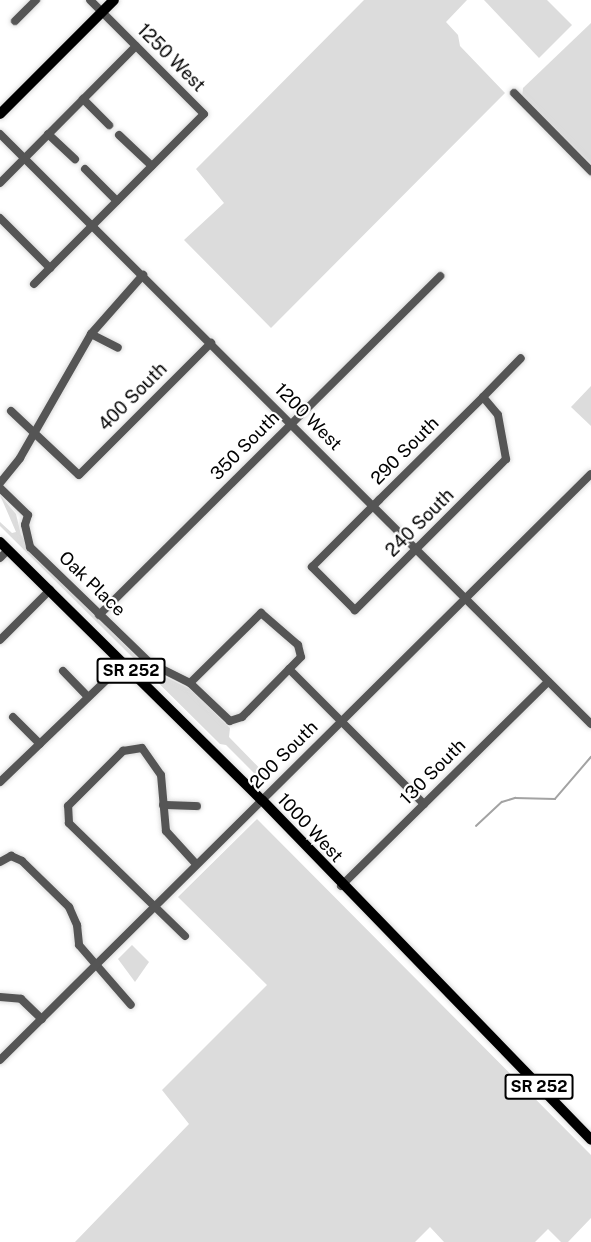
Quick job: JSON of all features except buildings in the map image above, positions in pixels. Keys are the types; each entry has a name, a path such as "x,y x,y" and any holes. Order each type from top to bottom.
{"main road":[{"path":"0,114 114,0"},
{"name":"1000 West","path":"3,550 51,590 262,800 341,886 591,1140"}],"street":[{"path":"15,21 36,0"},
{"name":"1250 West","path":"90,0 204,114 152,166"},
{"path":"0,183 136,45"},
{"path":"514,93 591,171"},
{"path":"82,99 109,125"},
{"path":"48,134 75,159"},
{"name":"1200 West","path":"0,135 93,225 591,724"},
{"path":"34,284 152,166 119,135"},
{"path":"85,169 117,201"},
{"path":"0,218 50,268"},
{"path":"0,483 34,434 91,334 143,275"},
{"name":"350 South","path":"99,615 440,276"},
{"path":"91,334 118,348"},
{"name":"400 South","path":"34,434 79,475 211,343"},
{"name":"290 South","path":"355,610 312,567 522,358"},
{"name":"240 South","path":"355,610 506,459 498,415 483,397"},
{"path":"11,411 34,434"},
{"name":"200 South","path":"0,1060 591,474"},
{"name":"Oak Place","path":"0,488 28,515 25,525 30,547 150,663 190,683 230,721 236,721 289,669"},
{"path":"0,640 51,590"},
{"path":"190,683 261,613 267,614 302,651 289,669 424,804"},
{"path":"0,782 123,664"},
{"path":"63,671 88,697"},
{"name":"130 South","path":"341,886 548,682"},
{"path":"14,717 40,744"},
{"path":"186,936 153,907 69,823 66,814 68,806 132,747 142,748 156,763 166,831 196,864"},
{"path":"163,805 197,806"},
{"path":"0,862 11,856 22,861 69,907 77,925 79,945 97,963 131,1005"},
{"path":"0,997 21,999 42,1019"}],"shaded area":[{"path":"364,0 467,0 446,22 458,35 460,46 505,93 271,328 184,240 224,203 196,169"},
{"path":"484,0 547,0 572,25 539,58"},
{"path":"591,23 591,164 522,97 523,88"},
{"path":"591,386 591,426 571,407"},
{"path":"0,495 16,514 21,535 33,554 149,669 190,689 230,728 229,737 270,779 265,784 226,745 220,744 0,526 0,522 12,533 16,532"},
{"path":"257,819 591,1155 591,1218 568,1242 561,1242 548,1229 535,1242 444,1242 430,1227 415,1242 75,1242 189,1124 162,1090 267,985 178,897"},
{"path":"132,945 149,962 135,982 118,959"}],"waterway":[{"path":"476,826 502,802 515,798 555,799 591,757"}]}
